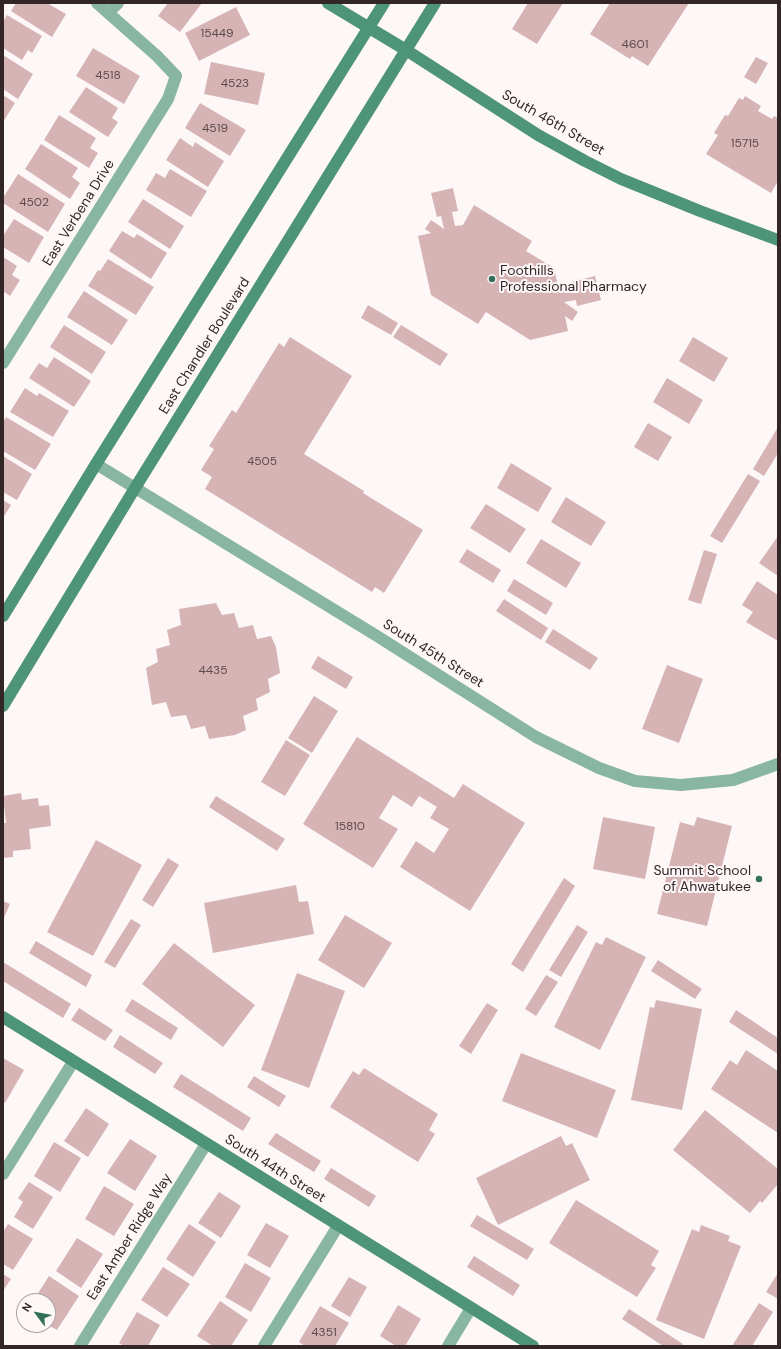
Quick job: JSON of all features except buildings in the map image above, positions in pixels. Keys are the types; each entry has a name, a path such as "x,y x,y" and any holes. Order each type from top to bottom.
{"main road":[{"name":"South 46th Street","path":"328,3 406,50 538,135 585,161 621,179 700,211 778,240"},
{"path":"3,616 96,464 384,3"},
{"name":"East Chandler Boulevard","path":"3,706 135,488 435,3"},
{"name":"South 44th Street","path":"3,1017 73,1062 533,1346"}],"street":[{"path":"97,3 108,13 118,3"},
{"name":"East Verbena Drive","path":"3,363 168,99 176,76 157,56 108,13"},
{"name":"South 45th Street","path":"96,464 377,636 536,738 599,768 635,781 681,785 733,780 778,764"},
{"path":"3,1174 73,1062"},
{"name":"East Amber Ridge Way","path":"80,1346 206,1144"},
{"path":"264,1346 338,1226"},
{"path":"448,1346 471,1308"}],"place":[{"name":"Foothills Professional Pharmacy","path":"492,279"},
{"name":"Summit School of Ahwatukee","path":"759,879"}]}
